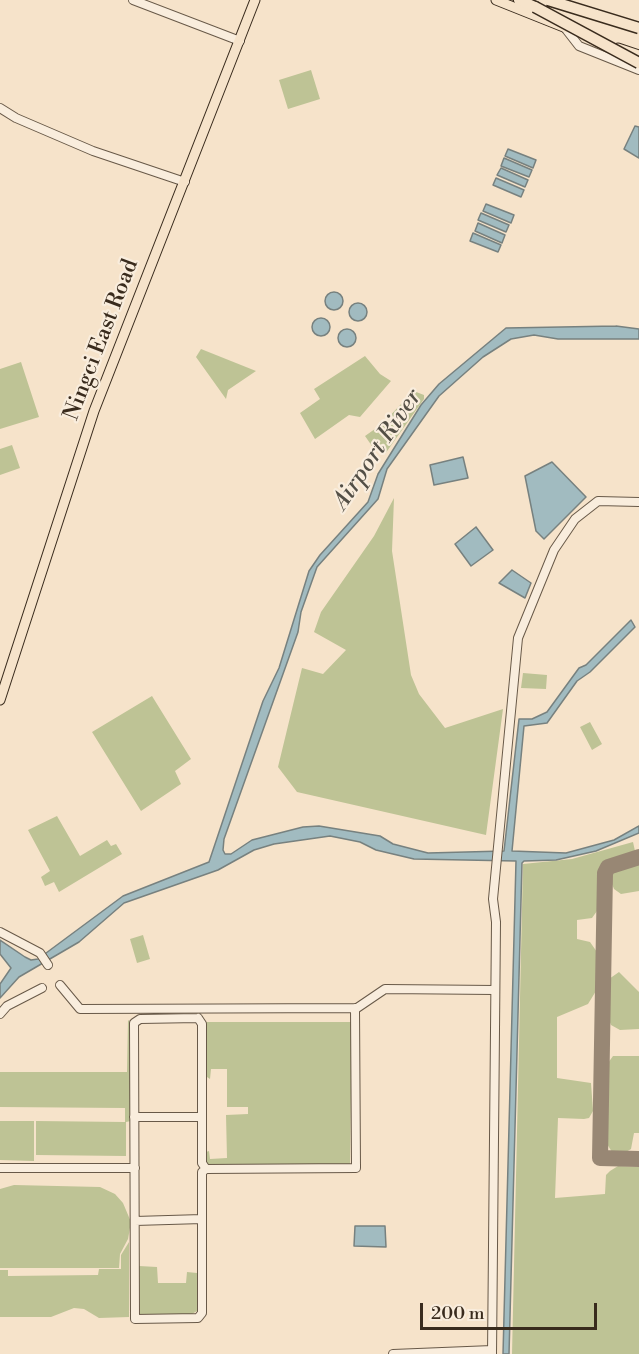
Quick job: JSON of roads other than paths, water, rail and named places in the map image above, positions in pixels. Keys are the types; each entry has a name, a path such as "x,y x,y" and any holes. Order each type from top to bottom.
{"highway":[{"path":"519,0 639,63"},
{"path":"548,0 639,29"}],"main road":[{"name":"Ningci East Road","path":"0,700 94,411 255,0"},
{"path":"496,0 639,55"},
{"path":"567,0 639,29"}],"street":[{"path":"133,0 240,41"},
{"path":"565,28 579,46 639,70"},
{"path":"0,108 16,118 93,151 185,182"},
{"path":"393,1354 492,1352 494,878 518,639 554,550 575,519 598,501 639,502"},
{"path":"0,932 40,953 48,965"},
{"path":"60,985 80,1009 355,1008 385,990 495,990"},
{"path":"0,1014 7,1006 42,988"},
{"path":"206,1169 202,1163 202,1024 198,1018 140,1019 134,1023 135,1319 198,1318 202,1313 202,1172 206,1169 356,1168 355,1008"},
{"path":"135,1118 202,1117"},
{"path":"0,1168 135,1168"},
{"path":"135,1221 202,1219"}],"water":[{"path":"635,126 639,127 639,158 624,149"},
{"path":"508,149 536,160 533,168 505,156"},
{"path":"504,158 532,170 529,177 501,166"},
{"path":"501,168 528,180 525,187 497,175"},
{"path":"496,178 524,190 521,197 493,185"},
{"path":"486,204 514,215 511,223 483,211"},
{"path":"481,213 509,225 506,232 478,220"},
{"path":"478,223 505,235 502,243 475,231"},
{"path":"473,233 501,245 498,252 470,241"},
{"path":"330,292 338,292 343,297 341,308 330,310 325,305 325,297"},
{"path":"354,303 362,303 367,308 365,319 354,321 349,316 349,308"},
{"path":"317,318 325,318 330,323 328,334 317,336 312,331 312,323"},
{"path":"616,326 639,329 639,339 558,339 534,335 511,339 483,357 439,396 387,469 378,499 317,567 301,612 298,632 224,839 223,850 225,854 231,854 252,840 303,827 319,826 380,836 393,844 428,853 504,851 519,719 532,719 547,712 579,668 586,665 631,620 635,627 590,672 577,681 547,723 524,726 512,851 566,853 614,840 639,826 639,833 596,851 556,860 524,861 522,863 509,1354 503,1354 516,861 414,859 376,850 360,842 330,836 274,844 254,850 218,870 124,903 79,942 19,977 0,998 0,984 11,968 0,954 0,940 31,960 38,959 123,896 209,862 263,701 279,668 309,571 320,555 368,502 378,474 421,405 439,384 506,328"},
{"path":"343,329 351,329 356,334 354,345 343,347 338,342 338,334"},
{"path":"463,457 468,478 434,485 430,465"},
{"path":"552,462 586,497 544,539 536,531 525,476"},
{"path":"476,527 493,550 471,566 455,544"},
{"path":"512,570 531,583 525,598 499,583"},
{"path":"355,1226 385,1226 386,1247 354,1246"}],"water label":[{"name":"Airport River","path":"378,450"}]}
